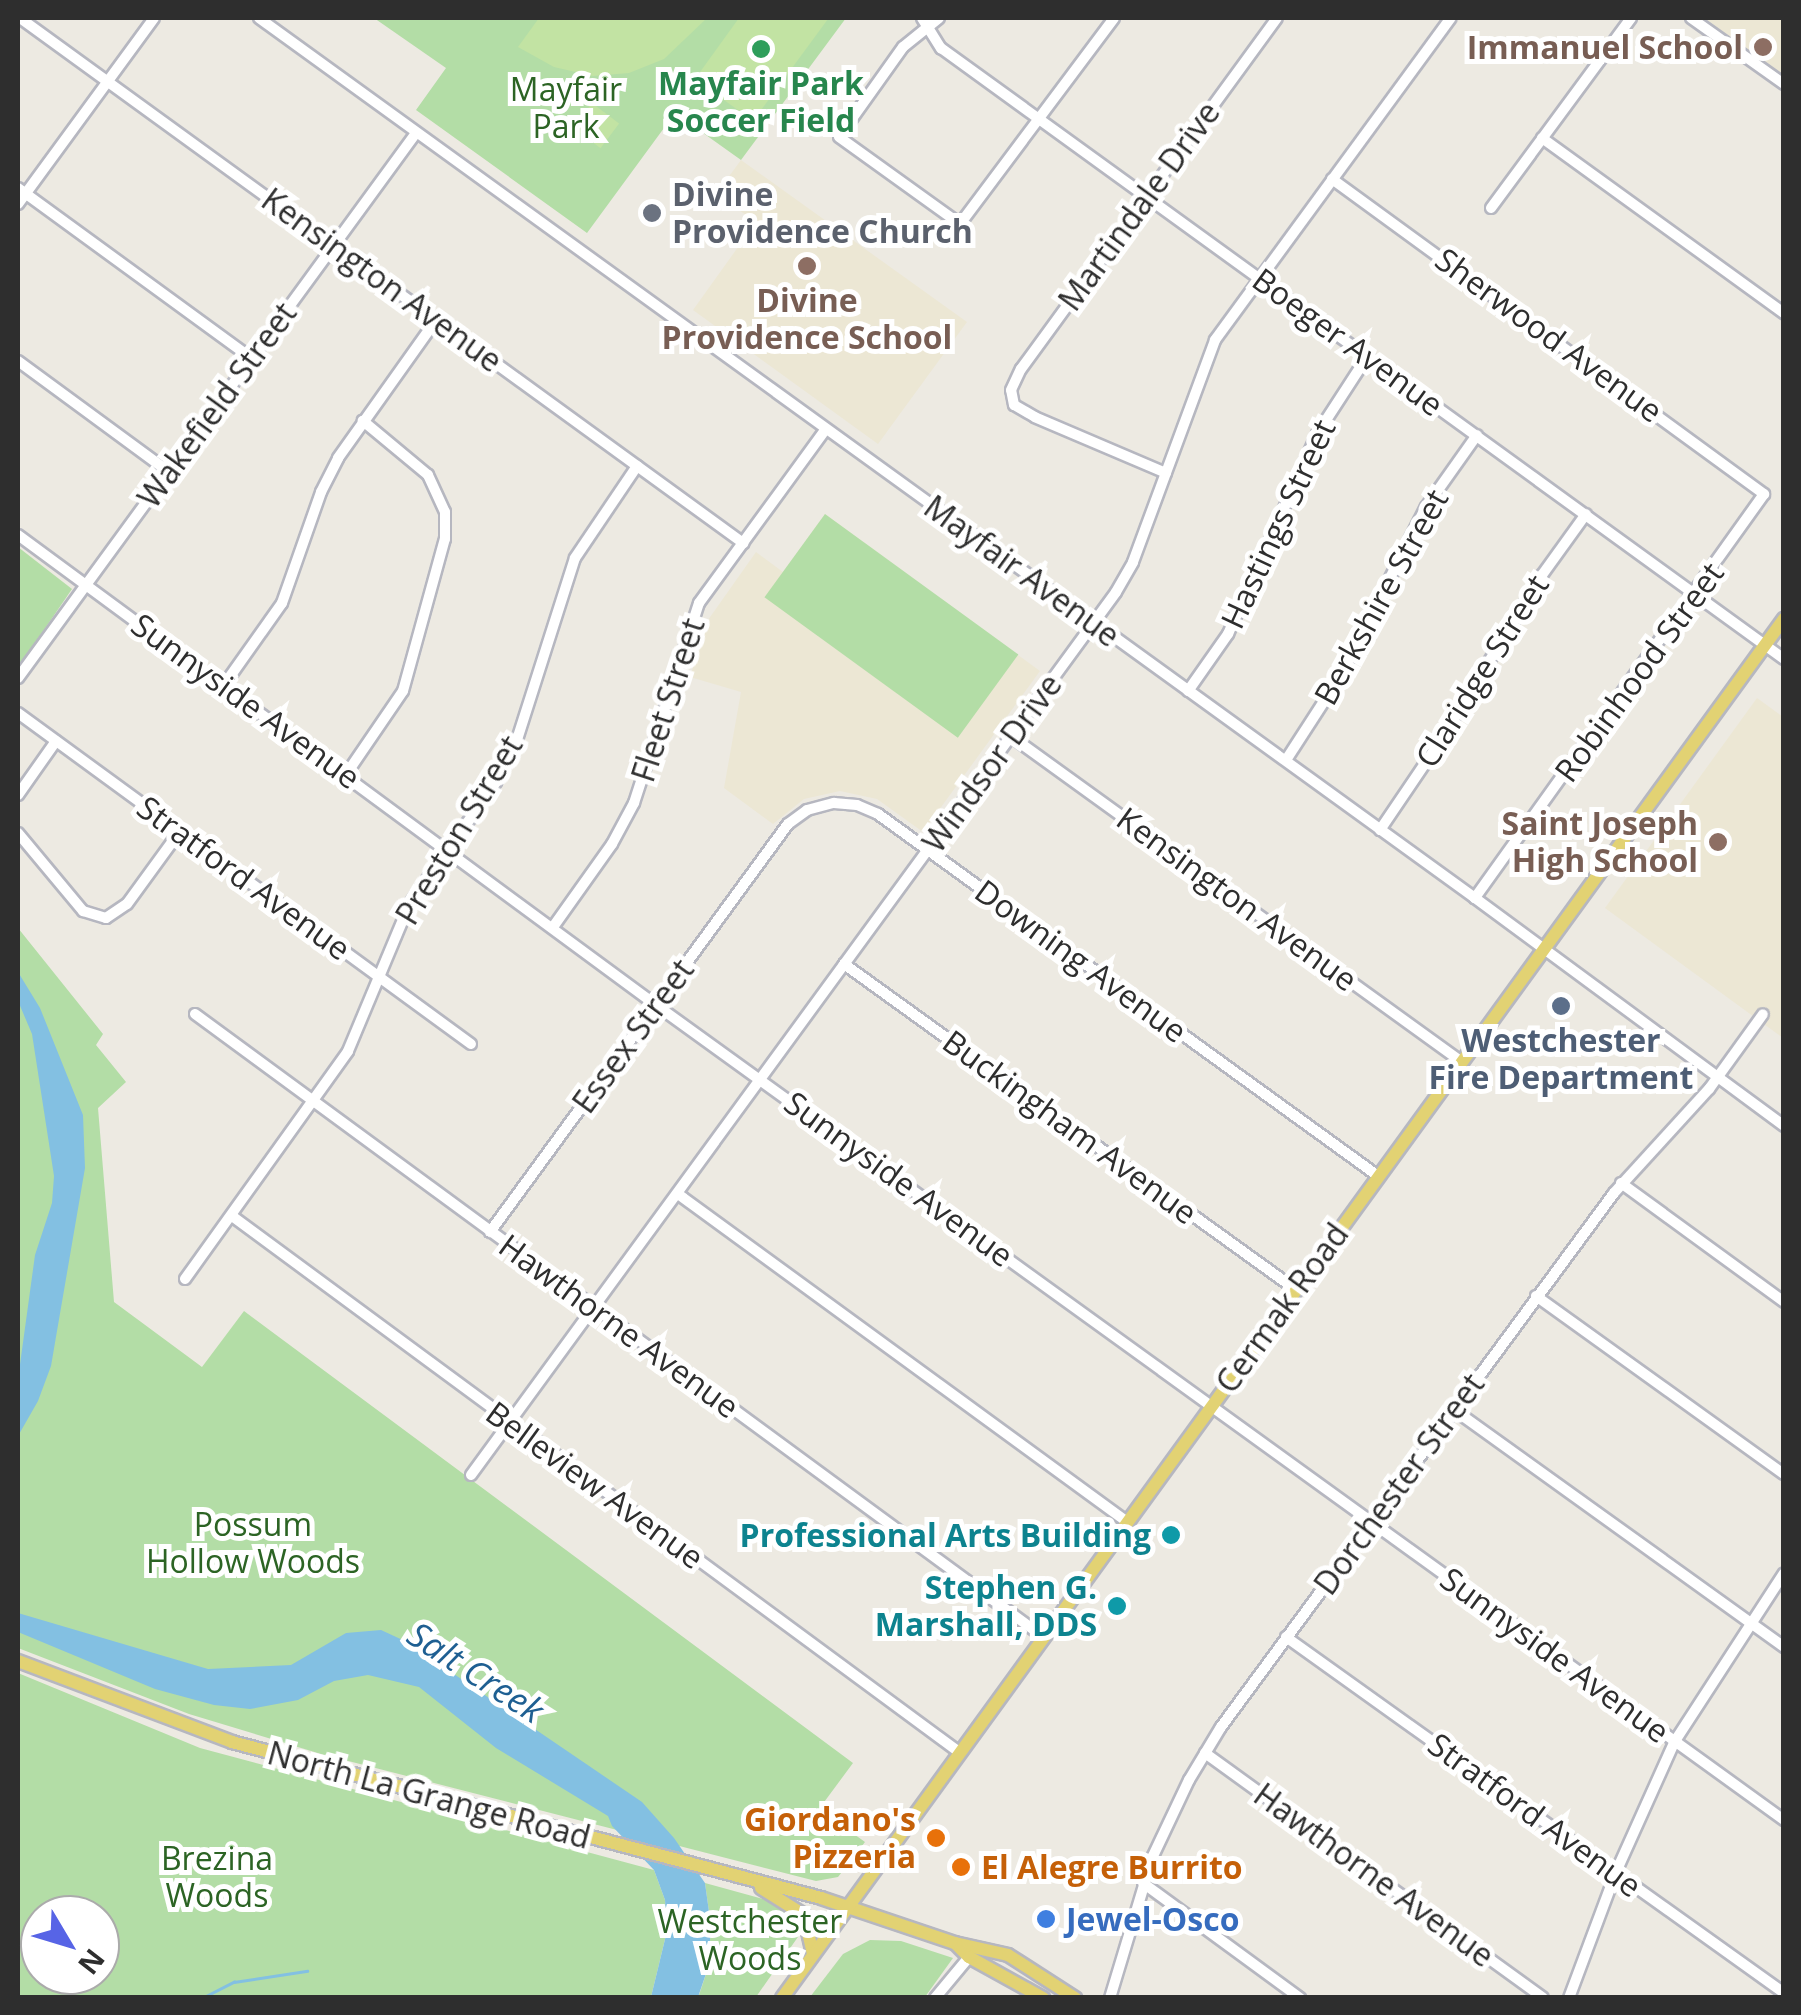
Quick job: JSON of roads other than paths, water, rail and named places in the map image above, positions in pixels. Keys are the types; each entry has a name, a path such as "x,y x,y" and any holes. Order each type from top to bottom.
{"main road":[{"name":"Cermak Road","path":"782,1998 1784,620"},
{"name":"North La Grange Road","path":"18,1661 232,1742 848,1906 956,1944"},
{"path":"732,1874 804,1915 813,1954"},
{"path":"956,1944 969,1956 1043,1998"},
{"path":"956,1944 1008,1956 1075,1998"}],"street":[{"name":"Kensington Avenue","path":"20,18 742,544"},
{"path":"18,204 21,191 154,18"},
{"name":"Mayfair Avenue","path":"258,18 1286,760 1784,1126"},
{"path":"939,18 924,22 903,46 839,137 960,224 1114,18"},
{"name":"Martindale Drive","path":"1166,472 1035,418 1010,398 1020,370 1277,18"},
{"name":"Windsor Drive","path":"471,1475 1094,624 1130,569 1215,340 1450,18"},
{"path":"1491,208 1631,18"},
{"path":"1691,18 1784,84"},
{"name":"Boeger Avenue","path":"924,22 941,48 1784,660"},
{"name":"Wakefield Street","path":"18,678 416,132"},
{"path":"1542,138 1784,313"},
{"name":"Sherwood Avenue","path":"1332,180 1764,494"},
{"path":"21,191 252,358"},
{"path":"224,685 282,603 321,492 363,422 436,320"},
{"name":"Hastings Street","path":"1188,691 1228,634 1316,434 1367,357"},
{"path":"18,362 168,472"},
{"path":"347,773 402,692 445,540 445,512 428,474 363,422"},
{"name":"Fleet Street","path":"554,927 624,824 648,766 688,628 705,594 826,429"},
{"name":"Berkshire Street","path":"1286,760 1341,675 1426,507 1477,435"},
{"name":"Preston Street","path":"186,1279 314,1102 356,1035 409,905 507,763 576,558 637,466"},
{"name":"Robinhood Street","path":"1476,898 1764,494"},
{"name":"Claridge Street","path":"1380,830 1439,743 1542,575 1586,514"},
{"name":"Sunnyside Avenue","path":"18,535 347,773 656,1005 1784,1820"},
{"name":"Stratford Avenue","path":"18,712 471,1044"},
{"name":"Kensington Avenue","path":"1012,737 1462,1062"},
{"path":"18,794 56,741"},
{"name":"Downing Avenue","path":"777,840 806,810 846,803 878,814 1378,1176"},
{"path":"18,833 82,912 106,918 127,904 180,831"},
{"name":"Essex Street","path":"490,1232 777,840"},
{"name":"Buckingham Avenue","path":"844,964 1295,1290"},
{"name":"Hawthorne Avenue","path":"195,1014 1042,1636"},
{"name":"Dorchester Street","path":"1110,1998 1142,1883 1173,1811 1205,1753 1536,1296 1621,1184 1717,1078 1763,1014"},
{"path":"1621,1184 1784,1302"},
{"path":"678,1194 1126,1521"},
{"name":"Belleview Avenue","path":"232,1216 959,1752"},
{"path":"1536,1296 1784,1474"},
{"path":"1453,1409 1784,1647"},
{"path":"1569,1998 1616,1872 1674,1742 1784,1574"},
{"name":"Stratford Avenue","path":"1286,1637 1784,1993"},
{"name":"Hawthorne Avenue","path":"1205,1753 1543,1998"},
{"path":"1142,1883 1300,1998"},
{"path":"953,1972 956,1944"},
{"path":"935,1998 969,1956"}],"water":[{"path":"18,972 40,1008 83,1115 85,1168 51,1366 38,1401 18,1436 18,1379 35,1255 52,1203 54,1176 32,1034 18,1001"},
{"name":"Salt Creek","path":"18,1613 208,1669 291,1665 346,1633 381,1630 407,1642 642,1802 674,1838 705,1883 711,1926 708,1968 698,1997 651,1997 667,1931 665,1900 654,1870 612,1826 608,1816 496,1748 419,1687 368,1675 334,1681 298,1700 250,1709 214,1705 155,1689 18,1632"}],"waterway":[{"path":"202,1998 234,1982 307,1971"}],"place":[{"name":"Immanuel School","path":"1763,47"},
{"name":"Mayfair Park Soccer Field","path":"761,49"},
{"name":"Divine Providence Church","path":"652,213"},
{"name":"Divine Providence School","path":"807,266"},
{"name":"Saint Joseph High School","path":"1718,842"},
{"name":"Westchester Fire Department","path":"1561,1006"},
{"name":"Professional Arts Building","path":"1171,1535"},
{"name":"Stephen G. Marshall, DDS","path":"1117,1606"},
{"name":"Giordano's Pizzeria","path":"936,1838"},
{"name":"El Alegre Burrito","path":"961,1867"},
{"name":"Jewel-Osco","path":"1046,1919"}],"park label":[{"name":"Mayfair Park","path":"566,108"},
{"name":"Possum Hollow Woods","path":"253,1544"},
{"name":"Brezina Woods","path":"217,1878"},
{"name":"Westchester Woods","path":"750,1940"}]}
